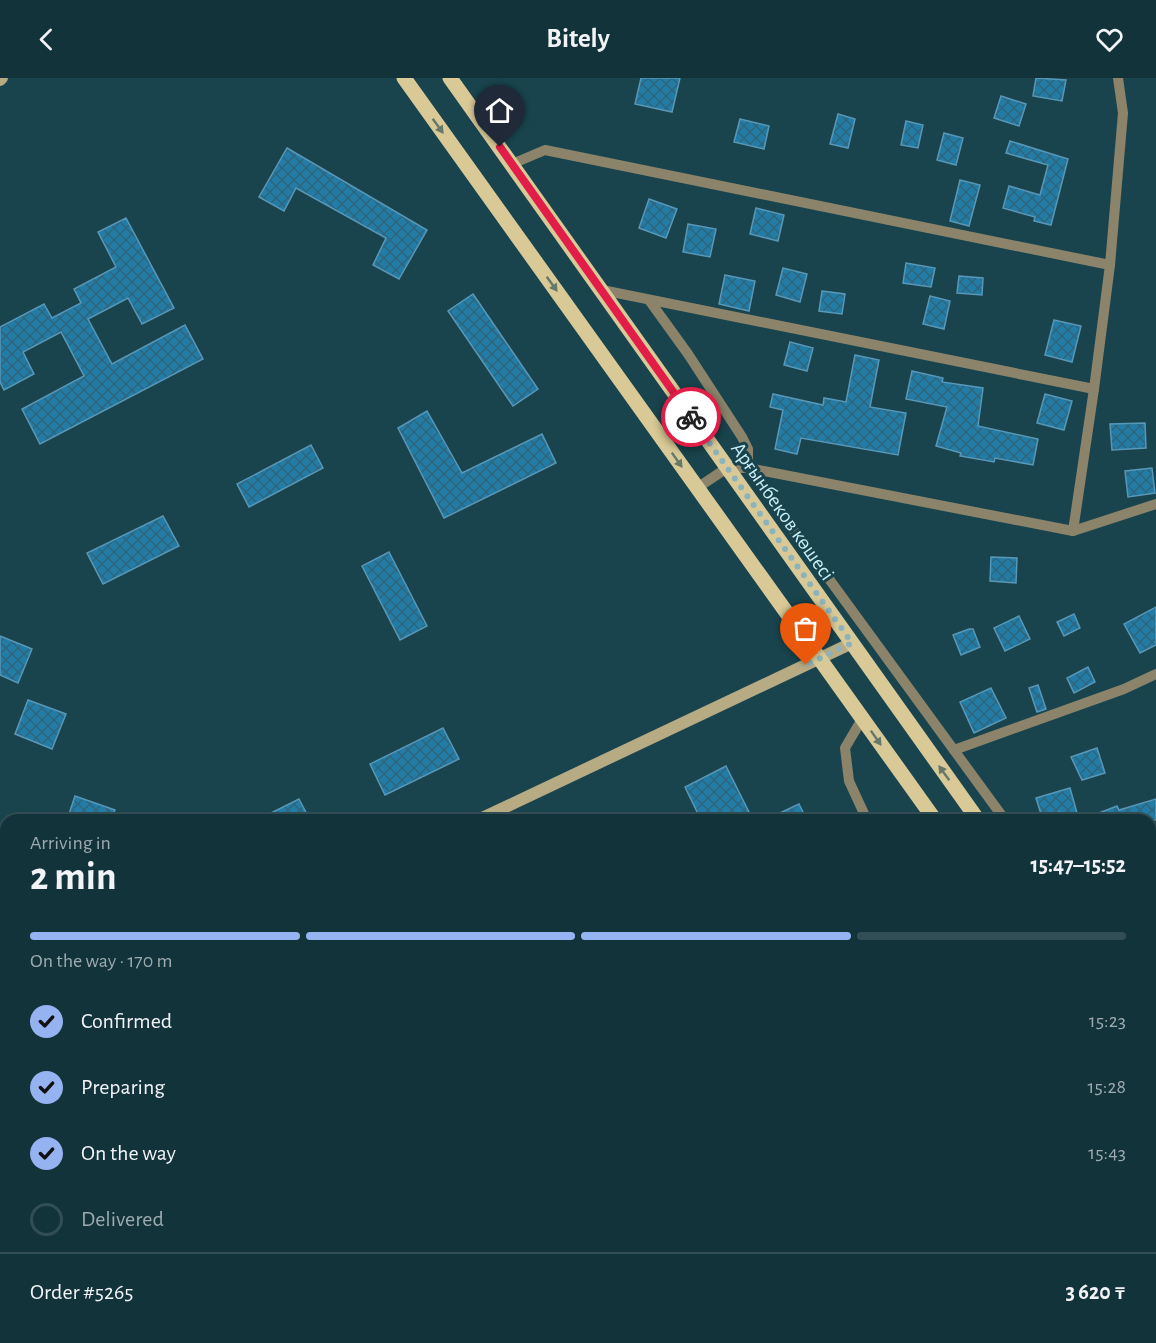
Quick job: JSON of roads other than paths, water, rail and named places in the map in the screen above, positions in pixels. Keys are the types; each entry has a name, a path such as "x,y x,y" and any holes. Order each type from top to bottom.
{"main road":[{"path":"404,78 931,814"},
{"name":"Арғынбеков көшесі","path":"450,78 974,814"}],"street":[{"path":"1073,531 1110,265 1123,113 1118,78"},
{"path":"512,164 545,150 1110,265"},
{"path":"602,290 1094,389"},
{"path":"649,300 688,354 742,437 748,449 748,468 1001,814"},
{"path":"697,488 727,468 748,468 1073,531 1156,504"},
{"path":"491,814 852,643"},
{"path":"954,750 1124,689 1156,674"},
{"path":"862,719 845,748 849,781 864,814"}]}
